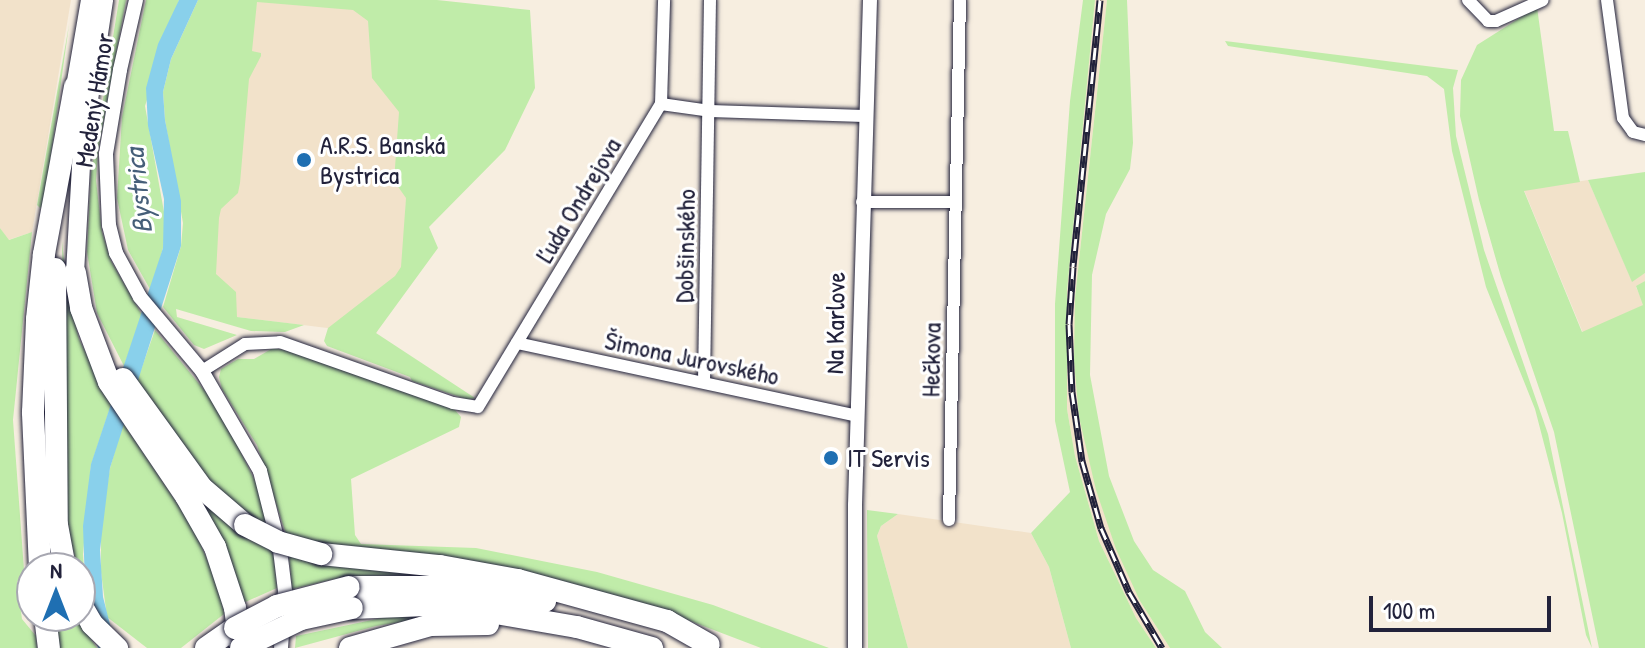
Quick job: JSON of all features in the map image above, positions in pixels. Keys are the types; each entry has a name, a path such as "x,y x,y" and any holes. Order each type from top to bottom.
{"highway":[{"path":"39,552 33,400 42,269 75,87"},
{"path":"55,196 57,525 62,552"},
{"path":"77,281 111,374 215,547 235,608 241,648 350,597 545,620 652,648"},
{"path":"138,415 202,488 245,525 278,542 321,554 440,566 518,580 667,621 713,647"},
{"path":"206,648 235,628 277,606 350,597 409,585 519,596 582,608 713,647"},
{"path":"350,648 453,623 616,637"},
{"path":"96,628 117,648"}],"main road":[{"path":"77,281 82,146 104,0"},
{"path":"75,87 87,6"}],"street":[{"name":"Medený Hámor","path":"136,0 113,108 105,176 109,225 116,253 140,297 202,371"},
{"name":"Ľuda Ondrejova","path":"202,371 245,344 280,342 453,403 478,407 661,104 664,0"},
{"name":"Dobšinského","path":"704,382 710,0"},
{"name":"Na Karlove","path":"855,648 857,416 870,0"},
{"name":"Hečkova","path":"949,520 960,0"},
{"path":"1468,0 1488,21 1496,21 1543,0"},
{"path":"1607,0 1623,118 1633,132 1645,135"},
{"path":"661,104 710,111 864,116"},
{"path":"862,202 956,202"},
{"name":"Šimona Jurovského","path":"517,343 857,416"},
{"path":"202,371 252,454 273,512 285,591 281,648"}],"shaded area":[{"path":"0,0 71,0 32,232 8,240 0,228"},
{"path":"233,0 381,0 410,108 403,271 376,334 237,317 188,241"},
{"path":"1095,0 1107,0 1075,298 1096,490 1140,601 1170,648 1156,648 1136,618 1099,541 1075,456 1067,409 1067,291"},
{"path":"1588,180 1632,281 1645,273 1645,281 1636,287 1644,305 1583,333 1524,190"},
{"path":"898,514 1031,533 1049,567 1071,648 908,648 877,536 881,526"}],"green space":[{"path":"119,0 126,0 98,152 96,180 102,232 111,261 142,315 124,366 97,313 87,252 91,173"},
{"path":"146,0 179,0 145,106 166,223 163,248 151,291 128,250 117,198 122,117"},
{"path":"198,0 437,0 530,10 535,88 505,150 429,227 438,248 376,333 475,398 469,400 412,381 410,377 327,346 324,341 328,328 395,276 401,267 406,198 394,181 399,112 372,78 368,21 353,10 257,2 252,51 261,53 261,56 249,79 240,183 238,193 221,209 219,218 216,274 236,292 237,317 304,325 285,332 251,331 176,309 177,317 237,335 204,349 194,345 163,307 181,246 183,223 163,92 171,59"},
{"path":"1083,0 1095,0 1067,291 1067,409 1075,456 1099,541 1136,618 1156,648 1071,648 1049,567 1031,533 1070,492 1055,421 1055,304 1070,101"},
{"path":"1107,0 1127,0 1133,143 1130,169 1106,214 1092,275 1090,375 1109,476 1134,541 1153,570 1185,591 1205,632 1222,648 1170,648 1140,601 1116,549 1096,490 1079,417 1074,361 1075,298"},
{"path":"1537,7 1554,131 1568,131 1580,182 1524,191 1582,332 1643,305 1636,286 1645,281 1645,648 1599,648 1554,432 1501,277 1460,116 1461,80 1477,45"},
{"path":"69,25 44,205 40,208 37,205"},
{"path":"1225,41 1458,70 1453,88 1456,136 1484,250 1548,434 1592,648 1586,635 1562,513 1535,409 1486,287 1452,151 1444,89 1427,76 1228,46"},
{"path":"1645,172 1645,273 1632,282 1588,180"},
{"path":"0,228 9,240 32,232 13,420 23,552 16,552 16,632 33,632 37,648 0,648"},
{"path":"62,241 68,296 79,339 111,405 91,465 83,552 73,552 70,542 66,501"},
{"path":"155,330 218,407 258,487 269,530 207,483 136,384"},
{"path":"273,348 299,353 455,410 461,417 459,427 351,479 355,535 361,544 476,548 597,572 713,605 829,648 761,648 677,616 287,537 257,445 222,389 219,377 221,369 238,359 254,359"},
{"path":"123,423 193,527 219,587 224,614 181,648 147,648 107,617 101,572 101,525 110,468"},
{"path":"186,481 216,515 273,549 277,588 243,603 234,571"},
{"path":"867,510 898,514 881,526 877,536 908,648 868,648"},
{"path":"289,555 431,575 347,576 292,589"},
{"path":"391,616 433,617 376,626 295,648 296,636"},
{"path":"55,632 86,632 97,648 57,648"}],"water":[{"path":"179,0 198,0 171,59 163,92 165,120 181,201 181,246 110,468 100,550 103,597 116,648 98,648 95,632 96,552 84,552 83,526 91,464 163,248 164,199 148,126 146,88 158,44"}],"railway":[{"path":"1100,0 1073,267 1069,324 1072,392 1082,461 1101,528 1129,592 1162,648"}],"place":[{"name":"A.R.S. Banská Bystrica","path":"304,160"},
{"name":"IT Servis","path":"831,458"}],"water label":[{"name":"Bystrica","path":"138,191"}]}
